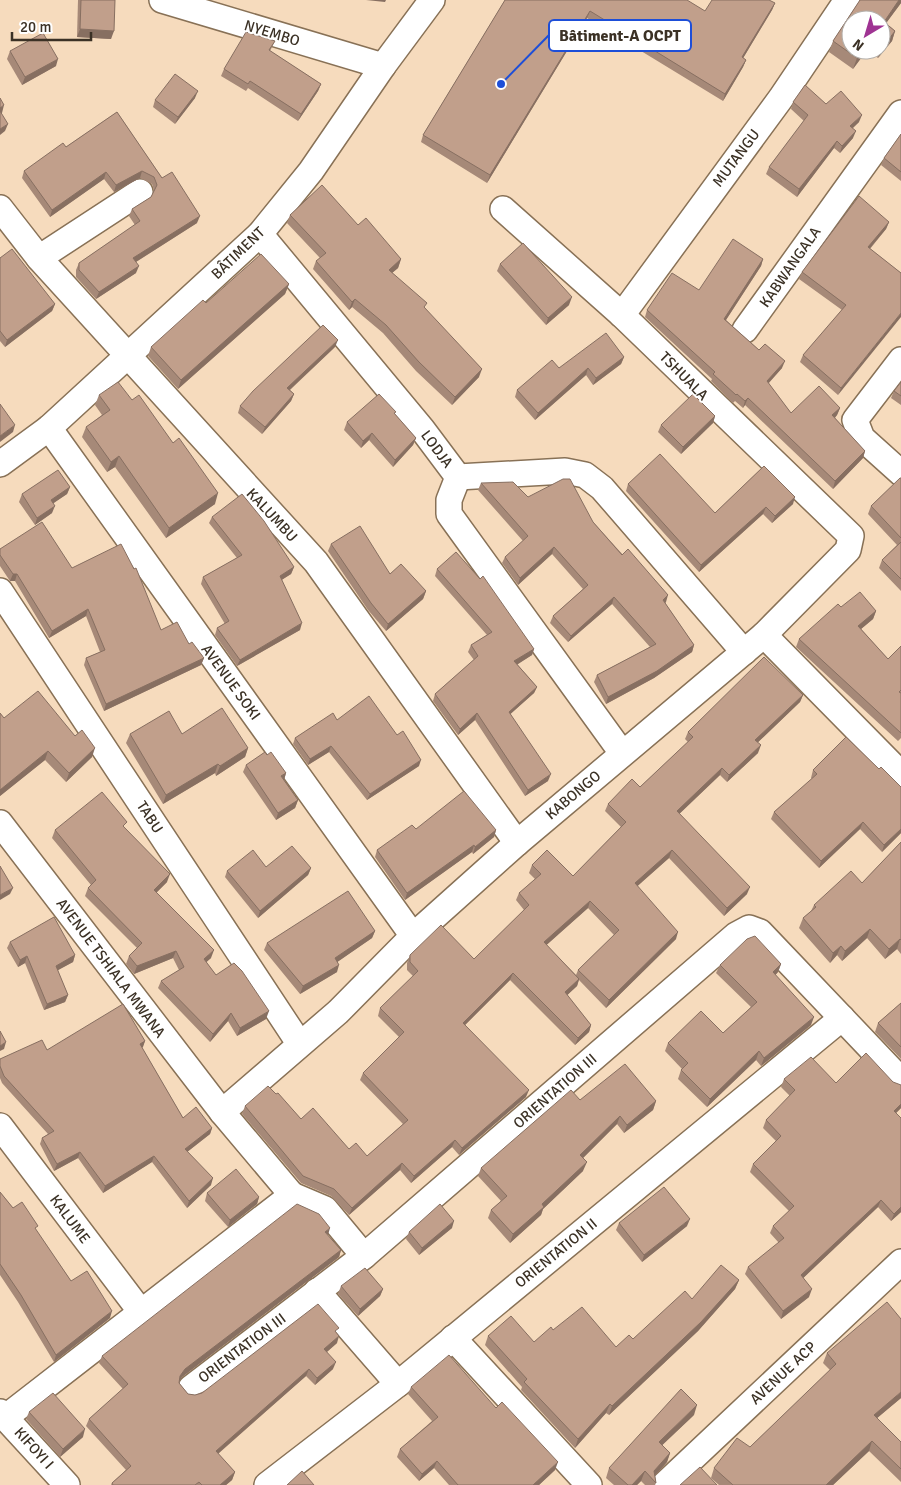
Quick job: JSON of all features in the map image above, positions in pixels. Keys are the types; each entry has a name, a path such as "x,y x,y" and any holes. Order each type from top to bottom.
{"street":[{"name":"NYEMBO","path":"162,0 383,66"},
{"name":"BÂTIMENT","path":"0,464 49,428 130,356 174,312 260,234 311,171 383,66 432,0"},
{"name":"MUTANGU","path":"622,315 781,98 848,0"},
{"name":"KABWANGALA","path":"746,330 901,113"},
{"path":"39,258 140,192"},
{"name":"KALUMBU","path":"0,208 39,258 316,562 517,843"},
{"name":"TSHUALA","path":"503,209 622,315 806,495 840,524 851,536 848,550"},
{"name":"LODJA","path":"260,234 422,429 458,477 449,500 450,514 622,753"},
{"path":"901,360 855,420 862,438 901,473"},
{"name":"AVENUE SOKI","path":"49,428 413,936"},
{"path":"458,477 565,471 584,475 602,488 744,652"},
{"name":"KABONGO","path":"222,1112 299,1043 338,1012 413,936 517,843 764,635 848,550"},
{"name":"TABU","path":"0,591 299,1043"},
{"path":"764,635 901,774"},
{"name":"AVENUE TSHIALA MWANA","path":"0,823 222,1112 292,1195"},
{"name":"ORIENTATION III","path":"191,1388 364,1256 729,941 749,928 760,932 901,1080"},
{"name":"ORIENTATION II","path":"267,1485 398,1384 842,1018"},
{"name":"KALUME","path":"0,1126 140,1312"},
{"path":"3,1414 292,1195 325,1209 364,1256"},
{"name":"AVENUE ACP","path":"664,1485 901,1262"},
{"path":"317,1291 398,1384"},
{"path":"453,1338 590,1485"},
{"name":"KIFOYI I","path":"3,1414 67,1485"}],"building":[{"path":"81,0 115,0 114,31 80,29"},
{"path":"505,0 687,0 705,11 712,0 769,0 775,3 742,57 746,60 725,94 590,11 490,175 423,135"},
{"path":"860,0 899,0 891,12 891,10 853,10"},
{"path":"891,28 895,31 891,36"},
{"path":"841,29 841,47 833,41"},
{"path":"246,32 275,41 269,50 321,84 301,114 250,81 248,84 224,69"},
{"path":"43,33 58,59 25,77 10,51"},
{"path":"175,74 198,91 178,117 155,100"},
{"path":"805,85 826,104 841,91 862,115 850,126 856,131 842,146 837,141 799,189 769,167 808,115 793,102"},
{"path":"0,98 4,105 0,108"},
{"path":"0,111 8,124 0,129"},
{"path":"117,112 162,178 172,172 200,216 133,258 139,266 99,292 79,270 79,263 140,221 132,209 151,197 157,185 154,177 142,171 116,185 106,172 52,210 24,171 63,143 66,147"},
{"path":"901,134 901,172 884,158"},
{"path":"322,185 358,225 366,218 401,259 389,270 427,303 424,307 482,369 455,397 419,362 386,325 355,299 352,302 316,261 326,253 290,215"},
{"path":"859,196 889,222 868,247 901,273 901,313 841,388 803,355 846,305 802,272"},
{"path":"733,239 763,259 724,319 759,350 765,344 785,361 767,381 791,413 819,386 840,408 832,415 865,451 835,481 748,398 745,401 736,395 713,374 715,372 647,310 672,273 699,290"},
{"path":"523,243 572,297 548,318 500,264"},
{"path":"12,249 55,304 7,340 0,331 0,258"},
{"path":"261,254 289,284 181,380 151,347 203,300 206,303"},
{"path":"323,325 338,340 287,388 294,394 265,427 240,406 253,391"},
{"path":"606,333 624,357 596,378 588,368 538,413 517,390 552,360 559,368"},
{"path":"118,382 132,400 139,395 173,443 179,438 218,493 169,528 119,456 111,462 86,427 110,410 99,395"},
{"path":"901,382 901,396 894,391"},
{"path":"379,394 416,438 395,460 372,433 363,441 347,422"},
{"path":"693,394 715,416 683,447 661,425"},
{"path":"0,404 15,425 0,436"},
{"path":"660,454 715,513 764,466 795,497 775,516 766,507 701,565 628,484"},
{"path":"58,470 70,487 51,500 55,506 37,518 22,494"},
{"path":"901,478 901,538 871,506"},
{"path":"563,479 570,479 593,522 622,555 628,549 668,595 663,600 694,645 657,671 608,697 597,675 656,644 614,597 571,636 553,616 588,585 554,547 520,578 505,557 528,536 481,483 513,482 528,497"},
{"path":"242,494 264,521 294,567 280,576 302,623 240,660 217,628 229,621 203,577 242,555 212,517"},
{"path":"42,522 72,568 121,544 134,569 136,568 161,630 177,622 189,644 192,642 204,658 106,704 86,658 105,650 88,609 52,631 17,574 13,574 0,555 0,549"},
{"path":"360,526 390,574 401,564 426,591 388,624 371,603 331,544"},
{"path":"901,542 901,579 882,560"},
{"path":"456,552 480,579 483,576 534,649 514,661 537,687 509,712 551,774 528,790 477,713 460,729 435,694 478,656 471,645 492,632 437,569"},
{"path":"860,592 876,611 858,626 888,659 901,646 901,690 899,692 901,693 901,733 799,639 838,604 841,607"},
{"path":"764,657 803,695 755,740 761,745 729,775 722,768 677,811 750,887 727,908 672,850 635,883 678,932 609,1000 578,970 619,930 590,901 544,942 579,979 565,992 591,1025 578,1038 513,973 463,1023 529,1090 462,1148 455,1140 414,1176 402,1163 352,1208 334,1189 303,1176 245,1106 268,1086 276,1094 278,1093 301,1119 313,1108 349,1149 356,1143 367,1156 408,1120 363,1073 404,1032 380,1008 418,971 410,962 410,955 441,925 474,959 529,905 519,893 541,874 532,865 547,850 573,876 626,822 608,804 632,779 640,787 693,737 688,732"},
{"path":"38,691 75,736 82,730 95,748 69,773 48,751 0,790 0,713 4,718"},
{"path":"369,696 397,735 403,731 421,760 370,794 331,746 310,759 295,738 333,713 337,720"},
{"path":"222,708 248,748 220,766 218,764 166,795 130,734 169,711 182,734"},
{"path":"846,737 901,787 901,829 884,845 863,822 821,861 774,812 817,774 813,770"},
{"path":"265,752 267,755 271,752 286,773 281,776 298,800 278,813 246,765"},
{"path":"464,791 496,830 475,847 474,845 407,893 377,850 412,825 416,829"},
{"path":"102,792 127,822 123,826 170,874 154,890 214,950 204,959 216,975 234,963 242,971 269,1011 240,1028 231,1013 213,1034 161,981 184,967 176,951 137,966 129,956 142,943 88,888 96,880 55,830"},
{"path":"901,842 901,940 889,949 870,929 845,951 841,946 833,953 803,918 816,907 814,905 851,871 862,883"},
{"path":"292,846 311,868 260,911 227,871 253,850 266,867"},
{"path":"0,866 13,888 0,895"},
{"path":"348,891 375,931 335,958 339,965 303,986 267,943"},
{"path":"54,917 75,955 56,966 68,995 47,1004 27,956 20,960 10,942"},
{"path":"755,936 781,964 773,972 814,1017 764,1058 759,1051 710,1099 681,1070 688,1063 668,1043 701,1011 723,1033 757,1002 720,965 747,939"},
{"path":"901,1003 901,1047 878,1023"},
{"path":"123,1004 145,1041 140,1044 183,1118 196,1107 212,1128 185,1149 213,1178 189,1201 154,1156 105,1186 80,1152 57,1164 42,1138 54,1131 4,1076 0,1066 0,1059 42,1040 47,1050"},
{"path":"0,1031 6,1042 0,1046"},
{"path":"866,1053 893,1082 901,1085 901,1104 894,1111 901,1118 901,1207 894,1214 881,1200 801,1275 812,1289 783,1311 748,1267 784,1238 773,1226 794,1206 753,1164 781,1136 766,1120 795,1090 784,1079 811,1057 836,1083"},
{"path":"625,1064 656,1101 627,1125 620,1116 580,1155 587,1162 542,1204 544,1207 513,1234 491,1210 507,1196 481,1168 571,1090 580,1100"},
{"path":"236,1169 259,1197 230,1220 207,1193"},
{"path":"664,1187 690,1219 644,1255 619,1223"},
{"path":"0,1192 13,1208 22,1202 38,1226 35,1228 71,1281 87,1271 112,1311 56,1355 21,1295 0,1264"},
{"path":"297,1204 319,1214 330,1228 325,1232 341,1250 185,1369 180,1376 179,1383 188,1394 202,1393 318,1304 339,1328 335,1331 339,1336 324,1349 336,1362 317,1378 309,1369 216,1451 235,1472 220,1485 202,1485 199,1482 195,1485 113,1485 112,1483 131,1466 89,1419 128,1384 102,1356"},
{"path":"440,1204 454,1221 422,1248 409,1232"},
{"path":"721,1265 739,1280 701,1322 612,1406 610,1404 578,1439 524,1382 527,1379 488,1336 511,1316 534,1342 551,1327 553,1330 582,1307 616,1347 629,1335 633,1339 685,1291 692,1299"},
{"path":"365,1268 383,1289 360,1309 341,1286"},
{"path":"887,1302 901,1319 901,1392 874,1415 901,1442 901,1469 872,1441 826,1485 733,1485 714,1468 737,1438 750,1447 836,1364 827,1353"},
{"path":"449,1355 496,1408 502,1402 558,1462 533,1485 458,1485 437,1461 422,1474 400,1449 438,1417 411,1387"},
{"path":"681,1389 697,1405 659,1442 670,1453 654,1471 656,1483 645,1471 632,1485 628,1485 609,1468"},
{"path":"53,1393 85,1429 63,1449 29,1412"},
{"path":"700,1467 717,1485 680,1485"},
{"path":"302,1471 314,1485 287,1485"}],"place":[{"name":"Bâtiment-A OCPT","path":"501,84"}]}
